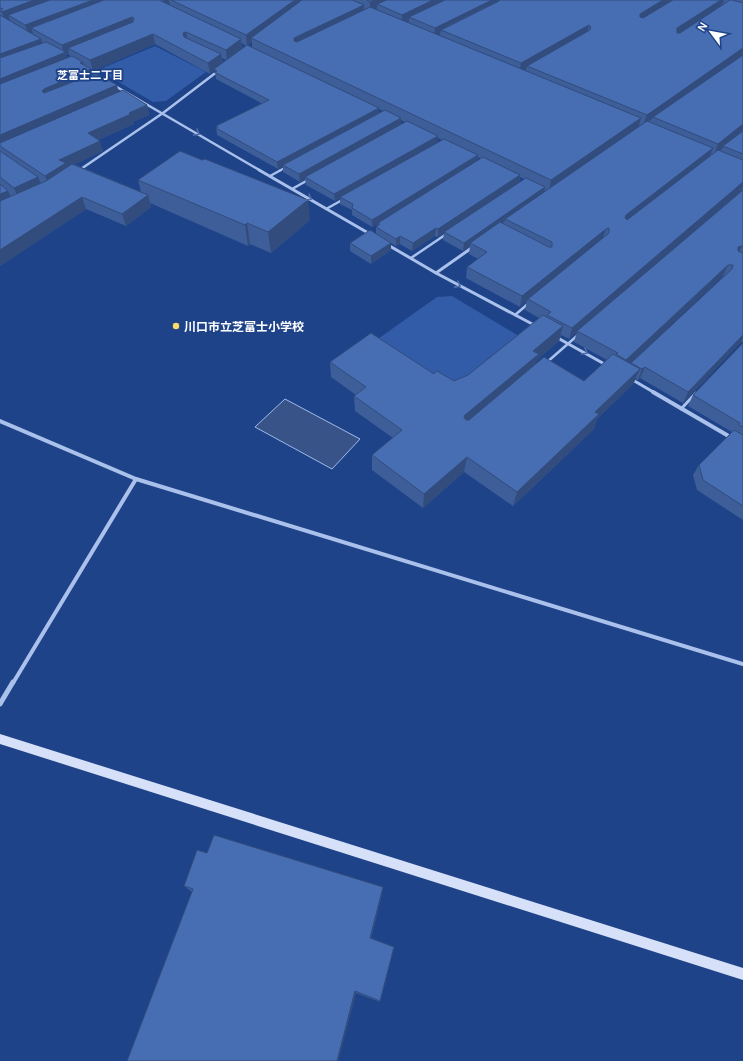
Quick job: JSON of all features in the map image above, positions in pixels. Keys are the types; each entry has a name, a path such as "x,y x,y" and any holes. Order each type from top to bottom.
{"street":[{"path":"75,173 163,113 222,68"},
{"path":"110,84 163,113 374,237"},
{"path":"124,98 131,95"},
{"path":"436,273 480,243"},
{"path":"386,244 436,273 542,329"},
{"path":"555,336 609,366"},
{"path":"628,378 736,441"},
{"path":"0,421 136,479 743,664"},
{"path":"0,704 136,479"},
{"path":"0,739 743,974"}],"lane":[{"path":"270,176 290,165"},
{"path":"292,189 312,178"},
{"path":"326,209 347,197"},
{"path":"368,233 375,229"},
{"path":"411,258 449,233"},
{"path":"515,315 532,300"},
{"path":"540,368 580,333"},
{"path":"681,409 701,387"}],"shaded area":[{"path":"155,46 206,72 166,101 153,102 98,70"},
{"path":"452,296 522,338 454,394 375,341 437,297"},
{"path":"285,399 360,439 332,469 255,427"}],"building":[{"path":"0,0 34,0 2,12 0,11 3,9 0,8"},
{"path":"50,0 93,0 25,25 8,15"},
{"path":"104,0 159,0 241,39 226,50 186,32 183,33 184,37 221,54 208,63 153,34 90,60 68,48 133,22 134,18 132,17 62,45 31,28"},
{"path":"171,0 295,0 246,35"},
{"path":"302,0 352,0 364,5 294,38 294,41 297,42 370,7 641,118 551,180 251,38"},
{"path":"387,0 433,0 402,15 377,4"},
{"path":"445,0 492,0 435,28 409,17"},
{"path":"500,0 663,0 640,14 640,17 643,18 673,0 721,0 677,28 677,33 680,33 732,0 743,3 743,48 647,115 527,66 590,30 591,27 589,25 521,63 441,30"},
{"path":"0,15 41,39 0,54"},
{"path":"46,42 66,52 0,79 0,58"},
{"path":"247,45 379,108 277,162 216,128 218,127 216,126 269,100 214,72 217,71 214,69"},
{"path":"743,55 743,124 718,144 653,117"},
{"path":"72,56 83,62 80,63 91,69 44,89 42,91 44,93 96,73 117,85 0,135 0,84"},
{"path":"123,90 147,105 129,113 131,114 88,133 100,141 59,160 66,163 45,176 0,146 0,143"},
{"path":"385,110 401,118 299,174 283,165"},
{"path":"407,121 438,136 334,194 305,177"},
{"path":"647,121 713,148 626,215 625,218 627,220 718,150 743,160 743,182 572,328 547,315 551,312 528,299 609,233 609,228 522,296 467,267 487,252 470,243 500,222 549,247 552,247 552,242 505,219"},
{"path":"743,131 743,154 723,146"},
{"path":"444,139 478,155 372,220 352,208 353,204 340,197"},
{"path":"0,151 38,177 14,188 0,177"},
{"path":"180,151 202,160 205,159 308,200 268,232 247,223 245,225 138,180"},
{"path":"483,157 520,175 438,229 436,228 413,243 400,236 396,239 376,227 380,224 378,223"},
{"path":"72,164 148,195 122,214 82,197 0,250 0,201 46,181"},
{"path":"526,178 545,187 464,243 444,232"},
{"path":"0,184 8,191 0,194"},
{"path":"743,190 743,247 738,247 738,251 743,253 743,335 688,392 645,367 642,369 631,363 732,269 733,265 728,265 626,360 616,354 618,353 577,331"},
{"path":"370,230 391,243 371,256 350,243"},
{"path":"543,315 563,326 533,351 539,354 465,415 464,417 466,420 469,420 544,357 584,381 613,354 640,369 595,412 599,414 517,492 467,457 424,494 372,455 402,430 354,396 366,387 330,362 371,333 434,374 437,371 454,381 468,375"},
{"path":"743,343 743,427 739,425 740,423 693,395"},
{"path":"734,430 743,435 743,506 703,480 699,465"},
{"path":"214,835 383,887 370,938 394,947 380,1001 355,991 337,1061 127,1061 193,889 184,886 197,850 207,853"}],"place":[{"name":"川口市立芝富士小学校","path":"176,326"}],"district":[{"name":"芝富士二丁目","path":"90,74"}]}
